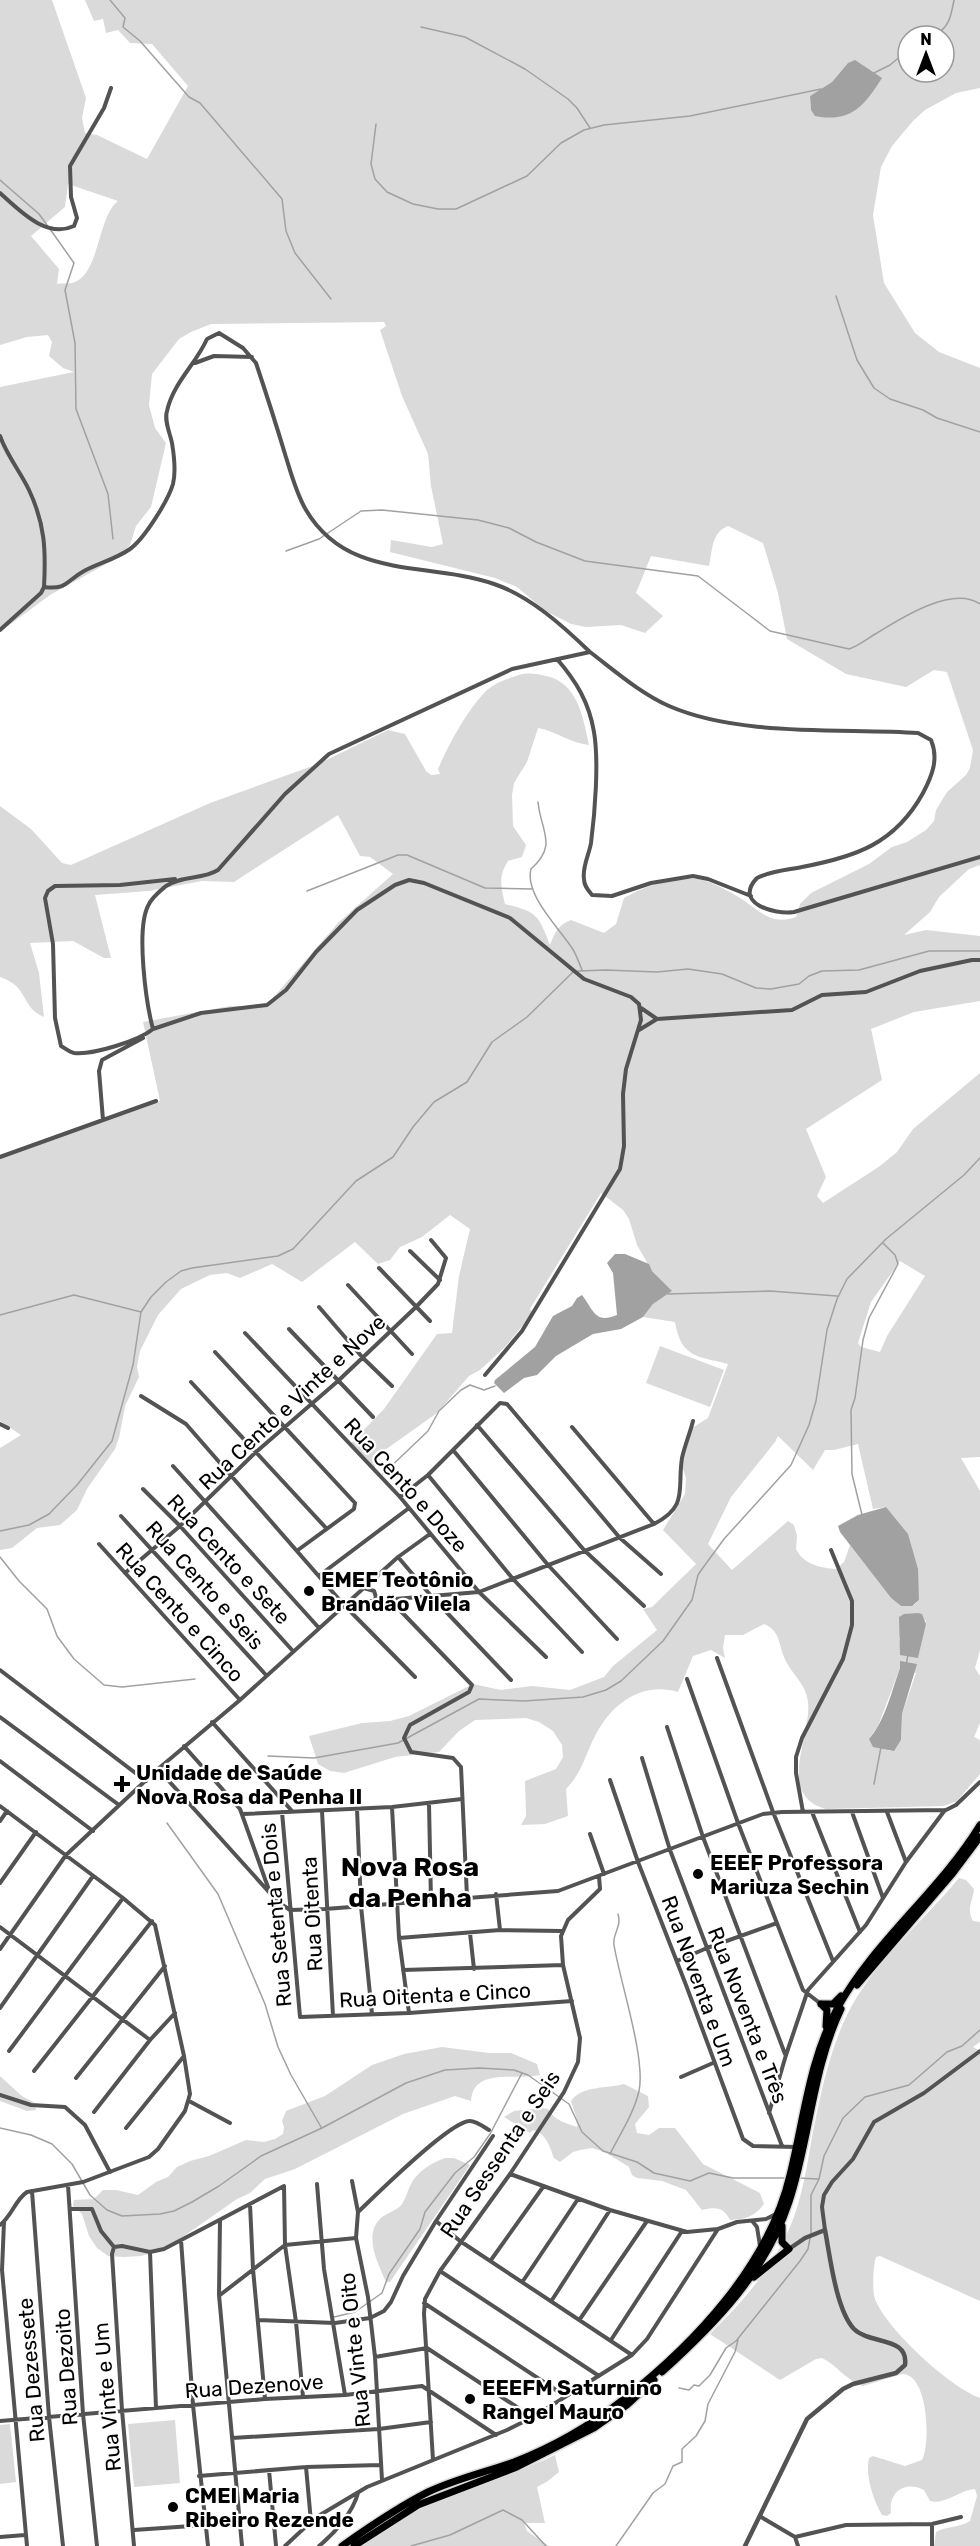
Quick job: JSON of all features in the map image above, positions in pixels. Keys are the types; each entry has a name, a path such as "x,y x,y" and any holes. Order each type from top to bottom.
{"highway":[{"path":"821,2004 833,2004 851,1985 947,1870 980,1825"},
{"path":"750,2280 794,2185 820,2062 840,2011 870,1967 953,1873 980,1837"},
{"path":"824,2034 851,1985"},
{"path":"354,2546 418,2505 517,2467 594,2428 627,2405 687,2350 750,2280 789,2249 782,2238 782,2215 813,2068 824,2034 827,2013 821,2004"},
{"path":"342,2546 406,2504 438,2488 529,2456 603,2414 655,2373 722,2304 760,2252 782,2215"}],"street":[{"path":"0,193 25,215 44,226 60,231 74,226 77,218 71,197 70,166 104,108 111,88"},
{"path":"44,587 64,587 83,571 127,551 139,541 156,517 170,491 174,476 166,413 181,378 194,363 207,339 214,333 223,335 252,358 267,395 305,510 327,538 342,549 362,558 484,581 506,589 558,622 590,652 650,696 695,715 724,723 756,727 918,733 931,740 935,755 931,776 914,808 891,834 869,848 846,858 757,878 750,887 755,903 772,912 794,912 980,857"},
{"path":"194,363 214,356 252,358"},
{"path":"0,435 42,521 45,540 44,587 37,598 0,630"},
{"path":"146,1035 89,1051 73,1053 61,1046 56,1018 53,944 45,898 48,891 55,886 120,885 209,875 218,870 285,794 329,754 512,669 590,652"},
{"path":"556,658 574,679 583,694 595,734 591,846 583,873 587,889 592,895 612,896 651,883 693,876 708,879 751,896"},
{"path":"153,1029 147,1007 144,924 148,905 157,893 179,878"},
{"path":"103,1120 99,1071 102,1060 136,1043 153,1029 201,1013 267,1005 296,979 316,952 357,910 395,885 409,880 438,887 510,918 564,964 591,982 631,997 641,1008 657,1019"},
{"path":"639,1030 657,1019 792,1010 822,994 866,992 920,971 980,960"},
{"path":"485,1375 518,1337 616,1178 622,1159 623,1094 626,1069 639,1030 641,1008"},
{"path":"0,1156 156,1101"},
{"path":"431,1240 446,1258 441,1280"},
{"path":"410,1251 441,1280"},
{"path":"379,1268 430,1322"},
{"name":"Rua Cento e Vinte e Nove","path":"125,1573 180,1526 256,1452 363,1358 441,1280"},
{"path":"348,1285 412,1354"},
{"path":"319,1307 363,1358 392,1386"},
{"path":"289,1329 373,1417"},
{"name":"Rua Cento e Doze","path":"245,1333 400,1497 479,1592 546,1657"},
{"path":"215,1352 356,1505 298,1550"},
{"path":"191,1382 326,1528"},
{"path":"141,1396 186,1425 345,1604 415,1677"},
{"path":"400,1497 428,1474 500,1403 507,1404 620,1538 661,1574"},
{"path":"345,1604 479,1592 654,1524 674,1510 679,1499 682,1457 693,1421"},
{"path":"0,1424 8,1428"},
{"path":"477,1425 584,1550 644,1606"},
{"path":"572,1427 654,1524"},
{"path":"453,1450 548,1565 617,1639"},
{"path":"174,1466 319,1628"},
{"path":"428,1474 513,1580 582,1652"},
{"name":"Rua Cento e Sete","path":"143,1489 180,1526 292,1650"},
{"path":"320,1575 409,1508"},
{"name":"Rua Cento e Seis","path":"121,1516 266,1675"},
{"path":"0,1949 66,1855 158,1769 240,1700 292,1650 398,1557 430,1534"},
{"name":"Rua Cento e Cinco","path":"99,1544 240,1700"},
{"path":"803,1812 796,1773 796,1758 802,1738 848,1648 852,1625 852,1601 831,1550"},
{"path":"398,1557 432,1597 511,1680"},
{"path":"363,1588 374,1591 376,1597 374,1601"},
{"path":"391,1601 471,1683 472,1688 469,1692 410,1725 404,1738 411,1752 453,1758 461,1767 467,1897"},
{"path":"717,1658 774,1812 833,1961"},
{"path":"0,1670 146,1781"},
{"path":"687,1679 738,1823 806,1995 821,2004"},
{"path":"0,1718 119,1805"},
{"path":"212,1722 292,1811"},
{"path":"667,1728 703,1837 786,2055"},
{"path":"184,1746 237,1803 243,1814 270,1892"},
{"name":"Rua Noventa e Três","path":"642,1758 670,1850 782,2146"},
{"path":"0,1761 93,1831"},
{"path":"158,1769 281,1905 290,1910 558,1891 738,1823 774,1812 946,1810 956,1805 980,1782"},
{"name":"Rua Noventa e Um","path":"610,1780 638,1862 742,2139 753,2146 797,2147"},
{"path":"243,1814 392,1807 462,1799"},
{"path":"429,1804 431,1901"},
{"path":"0,1806 152,1921 158,1931 184,2056 189,2101 185,2111 154,2153 142,2160 69,2185 32,2191 20,2198 2,2224 1,2260 27,2546"},
{"path":"392,1807 399,1938 409,2013"},
{"path":"357,1809 361,1906 372,2014"},
{"path":"769,2114 786,2055 811,1986 860,1932 906,1862 946,1810"},
{"path":"0,1821 7,1811"},
{"name":"Rua Oitenta","path":"322,1811 333,2016"},
{"name":"Rua Setenta e Dois","path":"282,1812 300,2017"},
{"path":"812,1812 860,1932"},
{"path":"852,1812 884,1898"},
{"path":"888,1812 906,1862"},
{"path":"0,1883 36,1832"},
{"path":"590,1834 604,1874"},
{"path":"0,2008 93,1876"},
{"path":"399,1938 500,1930 562,1931 568,1920 600,1889 599,1876"},
{"path":"496,1894 500,1930"},
{"path":"9,2051 123,1898"},
{"path":"34,2071 152,1921"},
{"path":"677,1961 706,1948 777,1923"},
{"path":"0,1927 150,2040"},
{"name":"Rua Sessenta e Seis","path":"424,2303 440,2271 510,2174 564,2092 578,2062 580,2038 563,1965 562,1931"},
{"path":"470,1933 474,1969"},
{"path":"403,1970 563,1965"},
{"path":"76,2078 165,1966"},
{"name":"Rua Oitenta e Cinco","path":"300,2017 409,2013 573,2001"},
{"path":"94,2112 150,2040 175,2013"},
{"path":"746,2546 807,2419 843,2389 853,2384 896,2373 905,2365 906,2353 902,2348 866,2337 850,2324 841,2304 825,2230 822,2207 824,2195 832,2182 854,2159 874,2122 924,2092 980,2051"},
{"path":"126,2128 184,2056"},
{"path":"681,2077 713,2063"},
{"path":"0,2095 31,2105 65,2107 84,2125 110,2172"},
{"path":"189,2101 230,2123"},
{"path":"358,2212 425,2150 465,2122 473,2121 489,2130"},
{"path":"258,2320 335,2323 370,2318 388,2307 436,2221 493,2136"},
{"path":"510,2174 610,2210 682,2231 718,2229 737,2223 753,2222 782,2215"},
{"name":"Rua Vinte e Oito","path":"352,2181 358,2212 356,2238 375,2357 382,2480"},
{"path":"317,2184 321,2241 345,2395"},
{"name":"Rua Dezoito","path":"69,2185 83,2414 97,2546"},
{"path":"70,2209 92,2210 99,2227 114,2247 122,2246 150,2252 164,2249 280,2186 284,2186 285,2246 296,2322 303,2397"},
{"path":"491,2260 543,2187"},
{"name":"Rua Dezessete","path":"32,2191 49,2417 63,2546"},
{"path":"523,2281 578,2199"},
{"path":"250,2204 253,2269 265,2399"},
{"path":"552,2301 610,2210"},
{"path":"220,2219 219,2295 242,2546"},
{"path":"436,2221 460,2241 632,2355"},
{"path":"580,2319 647,2222"},
{"path":"753,2222 758,2234 760,2252"},
{"path":"285,2546 311,2522 358,2492 382,2480 496,2435 532,2417 632,2355 646,2339 718,2229"},
{"path":"789,2249 800,2241 825,2230"},
{"path":"611,2340 682,2231"},
{"path":"219,2295 285,2246 356,2238"},
{"path":"181,2240 199,2476 208,2546"},
{"name":"Rua Vinte e Um","path":"114,2247 112,2254 122,2410 134,2546"},
{"path":"150,2252 156,2408"},
{"path":"440,2271 599,2376"},
{"path":"424,2303 433,2460"},
{"path":"424,2303 566,2396"},
{"path":"375,2357 427,2348 532,2417"},
{"name":"Rua Dezenove","path":"0,2421 265,2399 345,2395 420,2386 429,2390"},
{"path":"429,2390 496,2435"},
{"path":"232,2438 379,2428 431,2422"},
{"path":"199,2476 306,2467 380,2465"},
{"path":"306,2467 311,2522"},
{"path":"269,2470 276,2546"},
{"path":"319,2546 340,2524 355,2502 358,2492"},
{"path":"761,2517 795,2536 846,2524 932,2524 961,2517"},
{"path":"932,2524 932,2546"},
{"path":"134,2530 206,2525"},
{"path":"0,2537 26,2535"},
{"path":"795,2536 798,2546"}],"shaded area":[{"path":"0,0 52,0 86,98 82,118 85,133 97,135 147,159 188,86 152,44 130,43 118,30 106,33 103,19 94,21 85,0 980,0 980,88 956,93 925,110 913,121 892,146 881,167 873,215 884,283 915,333 939,352 980,368 980,865 969,869 939,897 930,912 904,935 926,930 980,936 980,1001 914,1012 871,1029 882,1080 806,1129 826,1177 817,1196 823,1203 880,1166 897,1152 913,1129 980,1073 980,1457 961,1458 980,1491 980,1650 975,1668 980,1676 980,1723 974,1737 980,1740 980,1774 957,1801 944,1806 826,1809 811,1802 802,1791 799,1778 799,1763 808,1716 807,1695 787,1663 776,1634 764,1624 743,1635 725,1635 723,1648 725,1658 711,1650 693,1656 678,1692 665,1689 652,1690 629,1698 619,1705 602,1724 580,1770 566,1789 568,1816 545,1824 521,1825 526,1816 525,1781 556,1769 563,1757 562,1745 553,1731 539,1722 526,1718 475,1720 459,1731 439,1752 395,1757 344,1773 330,1771 318,1764 309,1736 362,1723 390,1721 409,1716 473,1684 501,1690 532,1686 570,1690 604,1677 613,1666 657,1630 643,1609 652,1607 696,1564 663,1530 685,1494 686,1478 682,1466 692,1428 708,1418 728,1364 699,1356 686,1349 681,1342 675,1322 643,1317 653,1304 671,1291 652,1271 637,1245 629,1219 623,1210 601,1193 530,1309 533,1313 505,1347 480,1370 469,1376 437,1413 385,1450 374,1469 351,1443 384,1409 437,1334 452,1333 459,1276 470,1229 450,1215 422,1237 400,1247 390,1260 378,1264 355,1242 302,1282 272,1264 240,1278 227,1273 210,1275 181,1289 158,1315 140,1351 137,1367 139,1377 125,1406 115,1449 87,1489 77,1510 60,1525 37,1528 12,1548 0,1550 0,1448 21,1435 0,1421 0,1158 160,1101 143,1022 230,1006 266,1006 338,923 393,874 370,857 360,856 338,815 234,882 202,881 149,891 95,895 111,958 104,958 73,941 30,943 39,973 44,1017 31,1008 16,986 0,977 0,806 31,829 62,863 71,865 210,803 318,764 388,730 405,734 426,771 431,775 440,774 438,769 453,738 465,717 486,691 502,681 522,674 546,676 557,680 572,694 581,713 589,745 538,728 527,762 514,783 512,795 513,826 526,845 522,857 508,861 501,882 505,904 524,909 535,916 550,945 563,924 571,920 604,933 616,924 624,898 665,881 677,879 699,879 709,882 733,893 763,914 775,919 796,917 800,904 811,893 869,864 892,847 907,842 926,830 934,821 936,810 947,792 966,775 970,768 973,750 947,672 934,670 906,687 846,674 787,639 778,593 763,543 728,526 722,529 716,537 709,566 651,556 636,593 663,616 645,633 621,625 586,627 571,624 544,610 517,587 495,578 390,552 391,540 432,547 443,544 431,486 428,454 402,396 380,330 386,326 384,322 211,324 179,339 152,374 149,405 155,428 166,443 151,507 136,526 130,545 117,558 50,595 0,632 0,387 74,372 63,368 49,356 52,342 48,335 27,337 0,345","holes":["848,63 811,110 810,96 832,82","68,184 118,201 106,220 88,269 81,278 72,283 57,284 59,269 31,236 65,207","900,1261 925,1276 887,1336 880,1352 861,1347 858,1343 871,1302","778,1436 813,1470 825,1450 858,1444 873,1509 886,1507 918,1589 919,1600 914,1605 901,1606 891,1598 850,1545 844,1562 836,1569 824,1568 808,1562 796,1549 797,1536 794,1525 788,1521 732,1570 708,1544 731,1497","918,1613 926,1621 918,1658 901,1646 899,1638","900,1668 916,1673 902,1714 901,1740 890,1751 869,1739 878,1726"]},
{"path":"855,60 882,78 869,97 847,114 827,118 815,116 811,110 810,96 832,82 848,63"},
{"path":"615,1254 625,1254 649,1264 652,1271 672,1291 653,1304 643,1317 621,1329 593,1334 556,1356 537,1375 524,1378 504,1393 494,1383 495,1380 535,1347 553,1316 572,1306 577,1298 582,1295 599,1317 617,1315 613,1273 607,1263"},
{"path":"660,1346 724,1370 710,1407 646,1383"},
{"path":"886,1507 908,1534 918,1569 919,1600 912,1606 901,1606 891,1598 840,1532 838,1526 858,1515"},
{"path":"904,1614 922,1614 926,1624 918,1658 900,1655 899,1617"},
{"path":"900,1661 917,1664 902,1714 901,1740 894,1751 873,1747 869,1739 875,1732 888,1705 900,1668"},
{"path":"959,1878 966,1880 974,1889 970,1912 973,1921 980,1922 980,2042 973,2047 980,2051 980,2301 880,2256 876,2257 873,2278 875,2299 892,2326 937,2370 967,2392 980,2398 980,2546 934,2546 936,2532 970,2521 977,2496 975,2489 936,2502 930,2501 924,2490 917,2487 904,2487 892,2499 891,2513 887,2516 882,2515 879,2509 869,2480 869,2458 873,2456 905,2466 922,2460 926,2439 925,2410 922,2396 911,2377 902,2374 863,2386 851,2380 822,2358 816,2359 780,2380 710,2334 741,2302 759,2279 776,2255 789,2230 802,2191 826,2075 847,2015 858,1995 884,1960"},
{"path":"442,2047 489,2053 511,2053 537,2064 540,2075 488,2079 474,2090 471,2101 455,2096 403,2114 295,2169 265,2179 250,2193 237,2199 164,2250 141,2256 108,2256 97,2248 89,2236 82,2214 73,2206 74,2200 94,2199 103,2190 116,2190 138,2195 156,2182 168,2177 177,2167 190,2161 209,2156 246,2140 264,2142 275,2139 283,2134 282,2121 286,2111 325,2096 372,2065 404,2054"},
{"path":"0,2076 22,2096 35,2103 36,2110 27,2111 0,2101"},
{"path":"624,2084 648,2096 649,2107 635,2124 637,2133 649,2135 659,2128 675,2128 703,2164 760,2193 764,2204 757,2212 741,2219 730,2220 719,2209 702,2210 686,2190 662,2181 637,2178 632,2175 629,2167 605,2152 592,2148 573,2152 560,2162 554,2158 547,2141 541,2134 533,2130 530,2133 504,2117 514,2111 543,2108 548,2109 560,2121 577,2127 578,2123 571,2101 576,2096 588,2090"},
{"path":"445,2158 454,2158 470,2165 390,2282 386,2282 374,2251 375,2227 379,2220 402,2204 420,2172"},
{"path":"175,2420 180,2483 134,2487 128,2424"},
{"path":"10,2424 16,2482 0,2484 0,2425"},
{"path":"555,2455 559,2472 537,2487 545,2523 524,2523 527,2531 549,2546 358,2546 395,2522 434,2502"}],"waterway":[{"path":"110,0 125,18 123,27 140,41 189,97 200,103 282,199 286,231 295,253 331,299"},
{"path":"947,24 954,0"},
{"path":"421,27 465,37 525,69 568,99 590,128"},
{"path":"874,73 896,60"},
{"path":"376,124 371,164 375,179 387,192 413,204 438,209 456,209 527,176 561,143 584,130 604,125 690,116 821,89"},
{"path":"0,180 39,214 47,225"},
{"path":"50,229 74,263 65,290 75,343 76,409 108,494 113,539"},
{"path":"836,296 857,360 874,388 890,399 980,432"},
{"path":"286,551 319,539 361,511 382,510 478,520 509,528 536,542 585,561 698,576 770,631 849,649 899,619 927,606 956,598 969,599 980,604"},
{"path":"538,802 546,845 544,853 531,869 530,879 537,900 573,950 582,970"},
{"path":"307,891 398,855 407,855 485,888 533,889"},
{"path":"578,971 657,972 688,969 722,974 756,988 771,989 799,984 809,976 822,971 859,970 929,951 980,951"},
{"path":"0,1531 29,1525 49,1514 77,1485 112,1441 133,1365 141,1312 151,1297 166,1282 181,1271 192,1268 278,1256 293,1249 356,1181 393,1157 413,1127 434,1102 467,1082 492,1042 527,1017 573,972"},
{"path":"268,1756 314,1758 398,1743 479,1699 524,1701 583,1697 606,1690 621,1681 663,1641 692,1600 698,1575 702,1569 724,1539 791,1465 809,1425 816,1401 827,1330 837,1299 847,1279 886,1239 964,1175 980,1158"},
{"path":"862,1515 852,1474 851,1410 869,1318 898,1264 895,1255 883,1243"},
{"path":"668,1294 770,1291 837,1296"},
{"path":"0,1315 74,1295 141,1312"},
{"path":"383,1474 428,1431 439,1411 461,1390 470,1385 484,1390 495,1386"},
{"path":"0,1557 19,1581 47,1609 57,1636 74,1659 104,1685 122,1687 195,1679"},
{"path":"906,1665 908,1655"},
{"path":"874,1784 881,1747"},
{"path":"167,1823 218,1894 265,2004 278,2047 291,2075 321,2127"},
{"path":"610,2154 634,2107 640,2077 636,2040 614,1945 619,1923 618,1914"},
{"path":"811,2233 811,2195 819,2179 824,2156 843,2118 865,2097 909,2085 947,2052 962,2046 980,2030"},
{"path":"0,2128 31,2135 52,2144 72,2164 90,2195 107,2210 122,2216 160,2214 174,2211 192,2202 261,2156 322,2128 406,2083 445,2070 479,2068 514,2070 528,2075 569,2104 582,2132 603,2151 637,2162 654,2173 690,2181 709,2173 733,2178 787,2178"},
{"path":"334,2317 355,2312 382,2293 389,2274 420,2229 425,2212 455,2173 474,2157 490,2134 522,2073"},
{"path":"798,2178 818,2179"},
{"path":"679,2388 689,2390 694,2385 699,2386 710,2375 726,2348 736,2341 800,2261 808,2249 810,2238"},
{"path":"616,2546 653,2493 665,2484 673,2466 682,2462 682,2449 696,2436 705,2421 708,2404 735,2352 738,2340"},
{"path":"411,2546 450,2535 503,2510 522,2520 546,2546"}],"place":[{"name":"EMEF Teotônio Brandão Vilela","path":"309,1591"},
{"name":"Unidade de Saúde Nova Rosa da Penha II","path":"122,1784"},
{"name":"EEEF Professora Mariuza Sechin","path":"698,1874"},
{"name":"EEEFM Saturnino Rangel Mauro","path":"470,2399"},
{"name":"CMEI Maria Ribeiro Rezende","path":"173,2507"}],"district":[{"name":"Nova Rosa da Penha","path":"410,1882"}]}
